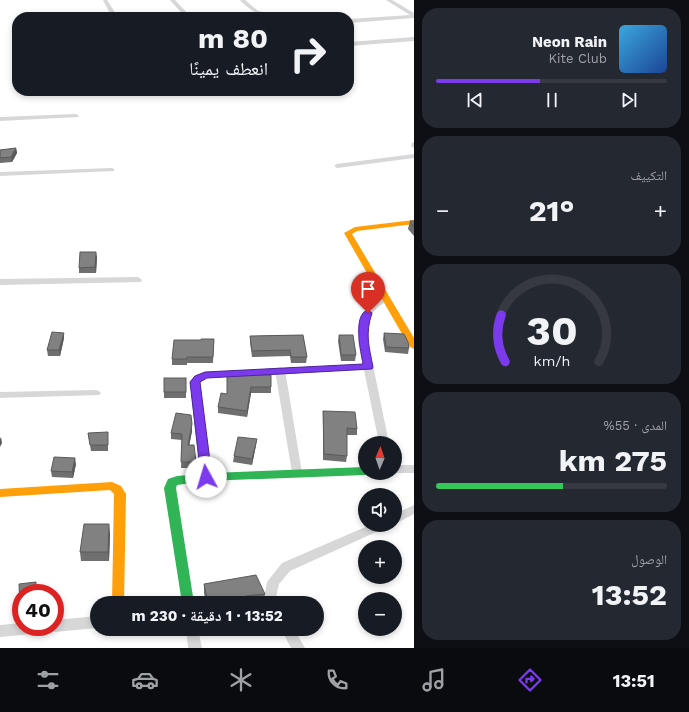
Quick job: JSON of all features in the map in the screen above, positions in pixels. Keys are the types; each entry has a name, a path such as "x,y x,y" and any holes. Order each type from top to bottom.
{"street":[{"path":"105,0 112,12"},
{"path":"172,0 183,12"},
{"path":"242,0 256,12"},
{"path":"388,0 414,15"},
{"path":"354,21 414,15"},
{"path":"354,44 414,39"},
{"path":"0,120 76,116"},
{"path":"338,166 414,156"},
{"path":"0,174 112,170"},
{"path":"414,222 355,229 348,233 414,346"},
{"path":"0,282 138,280"},
{"path":"383,436 363,341 363,326 373,305 386,298"},
{"path":"206,477 195,382 198,378 205,375 280,370 368,367"},
{"path":"280,370 297,473"},
{"path":"0,395 96,393"},
{"path":"402,469 414,468"},
{"path":"187,596 170,488 172,482 177,480 206,477 358,471"},
{"path":"0,493 112,486 117,489 120,494 118,596"},
{"path":"402,515 414,509"},
{"path":"270,596 273,582 286,567 364,532"},
{"path":"64,625 90,623"},
{"path":"0,631 12,630"},
{"path":"193,636 195,648"},
{"path":"291,636 298,648"}],"building":[{"path":"16,148 11,157 0,158 0,150"},
{"path":"410,221 414,221 414,227"},
{"path":"80,252 96,252 95,267 79,268"},
{"path":"52,332 64,333 59,350 47,350"},
{"path":"384,333 404,334 409,348 386,347"},
{"path":"303,335 307,357 291,357 290,350 252,351 250,336"},
{"path":"339,335 353,335 356,355 341,355"},
{"path":"214,339 213,357 187,357 187,359 172,359 174,340"},
{"path":"227,375 271,375 271,387 251,387 247,411 218,407 221,393 227,394"},
{"path":"164,378 186,378 186,392 164,392"},
{"path":"323,411 355,412 357,429 347,428 347,456 324,454"},
{"path":"176,413 191,415 192,424 188,445 194,445 196,462 181,462 182,434 171,433"},
{"path":"108,432 108,445 90,445 88,433"},
{"path":"238,437 257,439 252,459 234,456"},
{"path":"54,457 75,458 72,472 51,471"},
{"path":"84,524 109,524 108,552 80,552"},
{"path":"256,575 265,594 246,596 207,596 204,584"},
{"path":"36,582 36,584 19,584"}],"traffic: fast":[{"path":"206,477 195,382 198,378 205,375 368,367"},
{"path":"187,596 170,488 172,482 177,480 206,477 358,471"}],"traffic: slow":[{"path":"414,222 355,229 348,233 414,346"},
{"path":"0,493 112,486 117,489 120,494 118,596"}],"route":[{"path":"206,477 195,382 198,378 205,375 280,370 368,367 363,341 363,326 368,313"}]}
